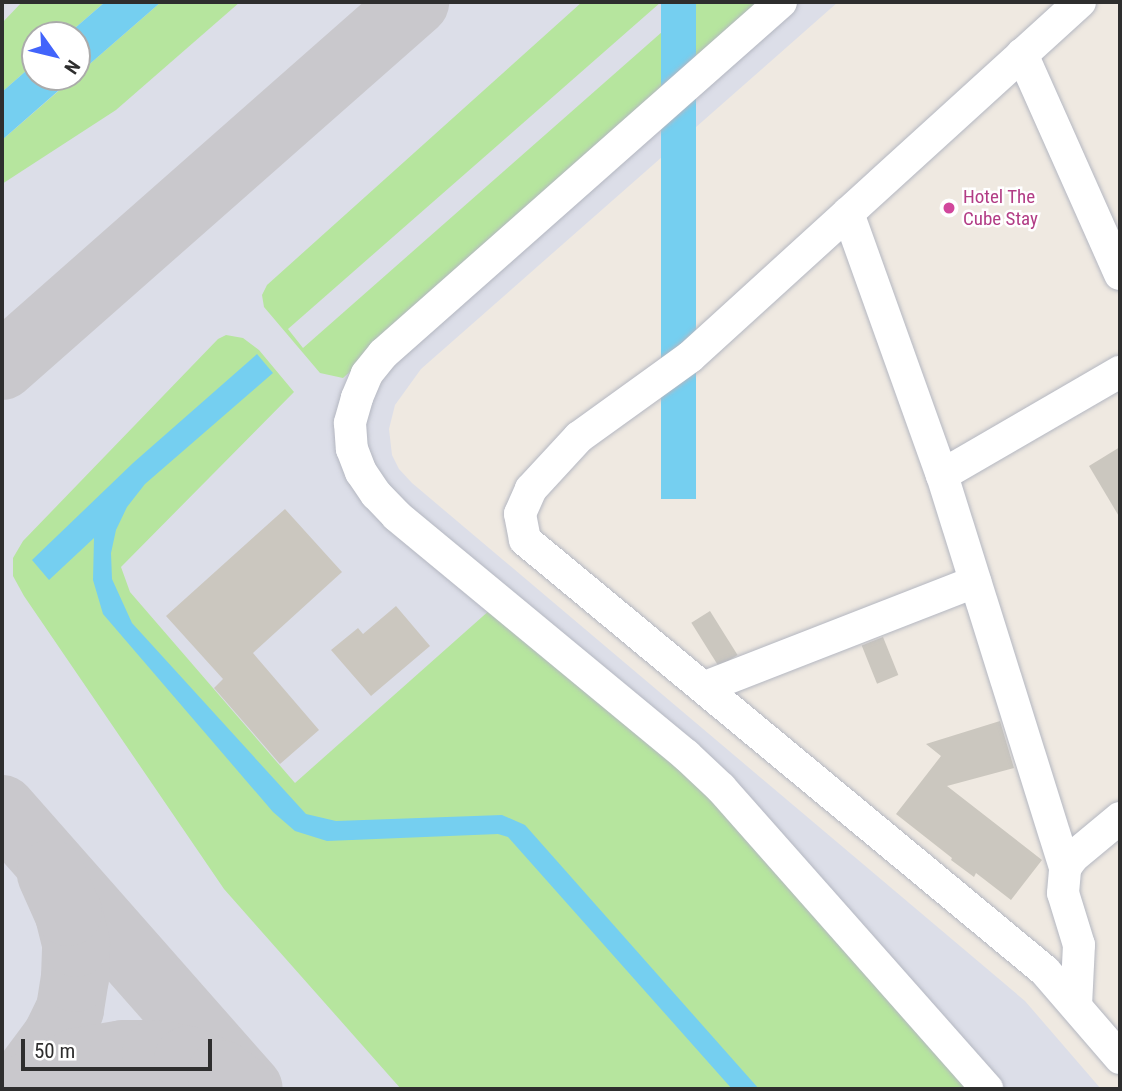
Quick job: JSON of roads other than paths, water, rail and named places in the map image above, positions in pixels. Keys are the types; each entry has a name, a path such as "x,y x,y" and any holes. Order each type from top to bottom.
{"street":[{"path":"782,2 383,354 367,374 357,398 350,423 352,449 368,483 397,516 676,746 721,788 987,1089"},
{"path":"1080,2 690,357 579,437 531,489 520,514 525,540 1045,971 1120,1058"},
{"path":"1022,54 1120,274"},
{"path":"848,213 942,475 1065,868 1063,893 1079,945 1076,1006"},
{"path":"942,475 1120,372"},
{"path":"705,687 975,582"},
{"path":"1065,868 1073,857 1120,818"}],"water":[{"path":"105,2 161,2 91,63 91,21 83,21"},
{"path":"661,2 696,2 696,499 661,499"},
{"path":"21,75 21,91 58,91 2,140 2,92"},
{"path":"257,354 273,373 145,484 127,507 116,530 111,553 112,579 132,623 306,814 336,821 502,815 525,825 759,1089 732,1089 508,837 498,834 327,841 295,831 273,812 103,614 93,580 94,538 49,580 32,560 133,463"}],"place":[{"name":"Hotel The Cube Stay","path":"949,208"}]}
